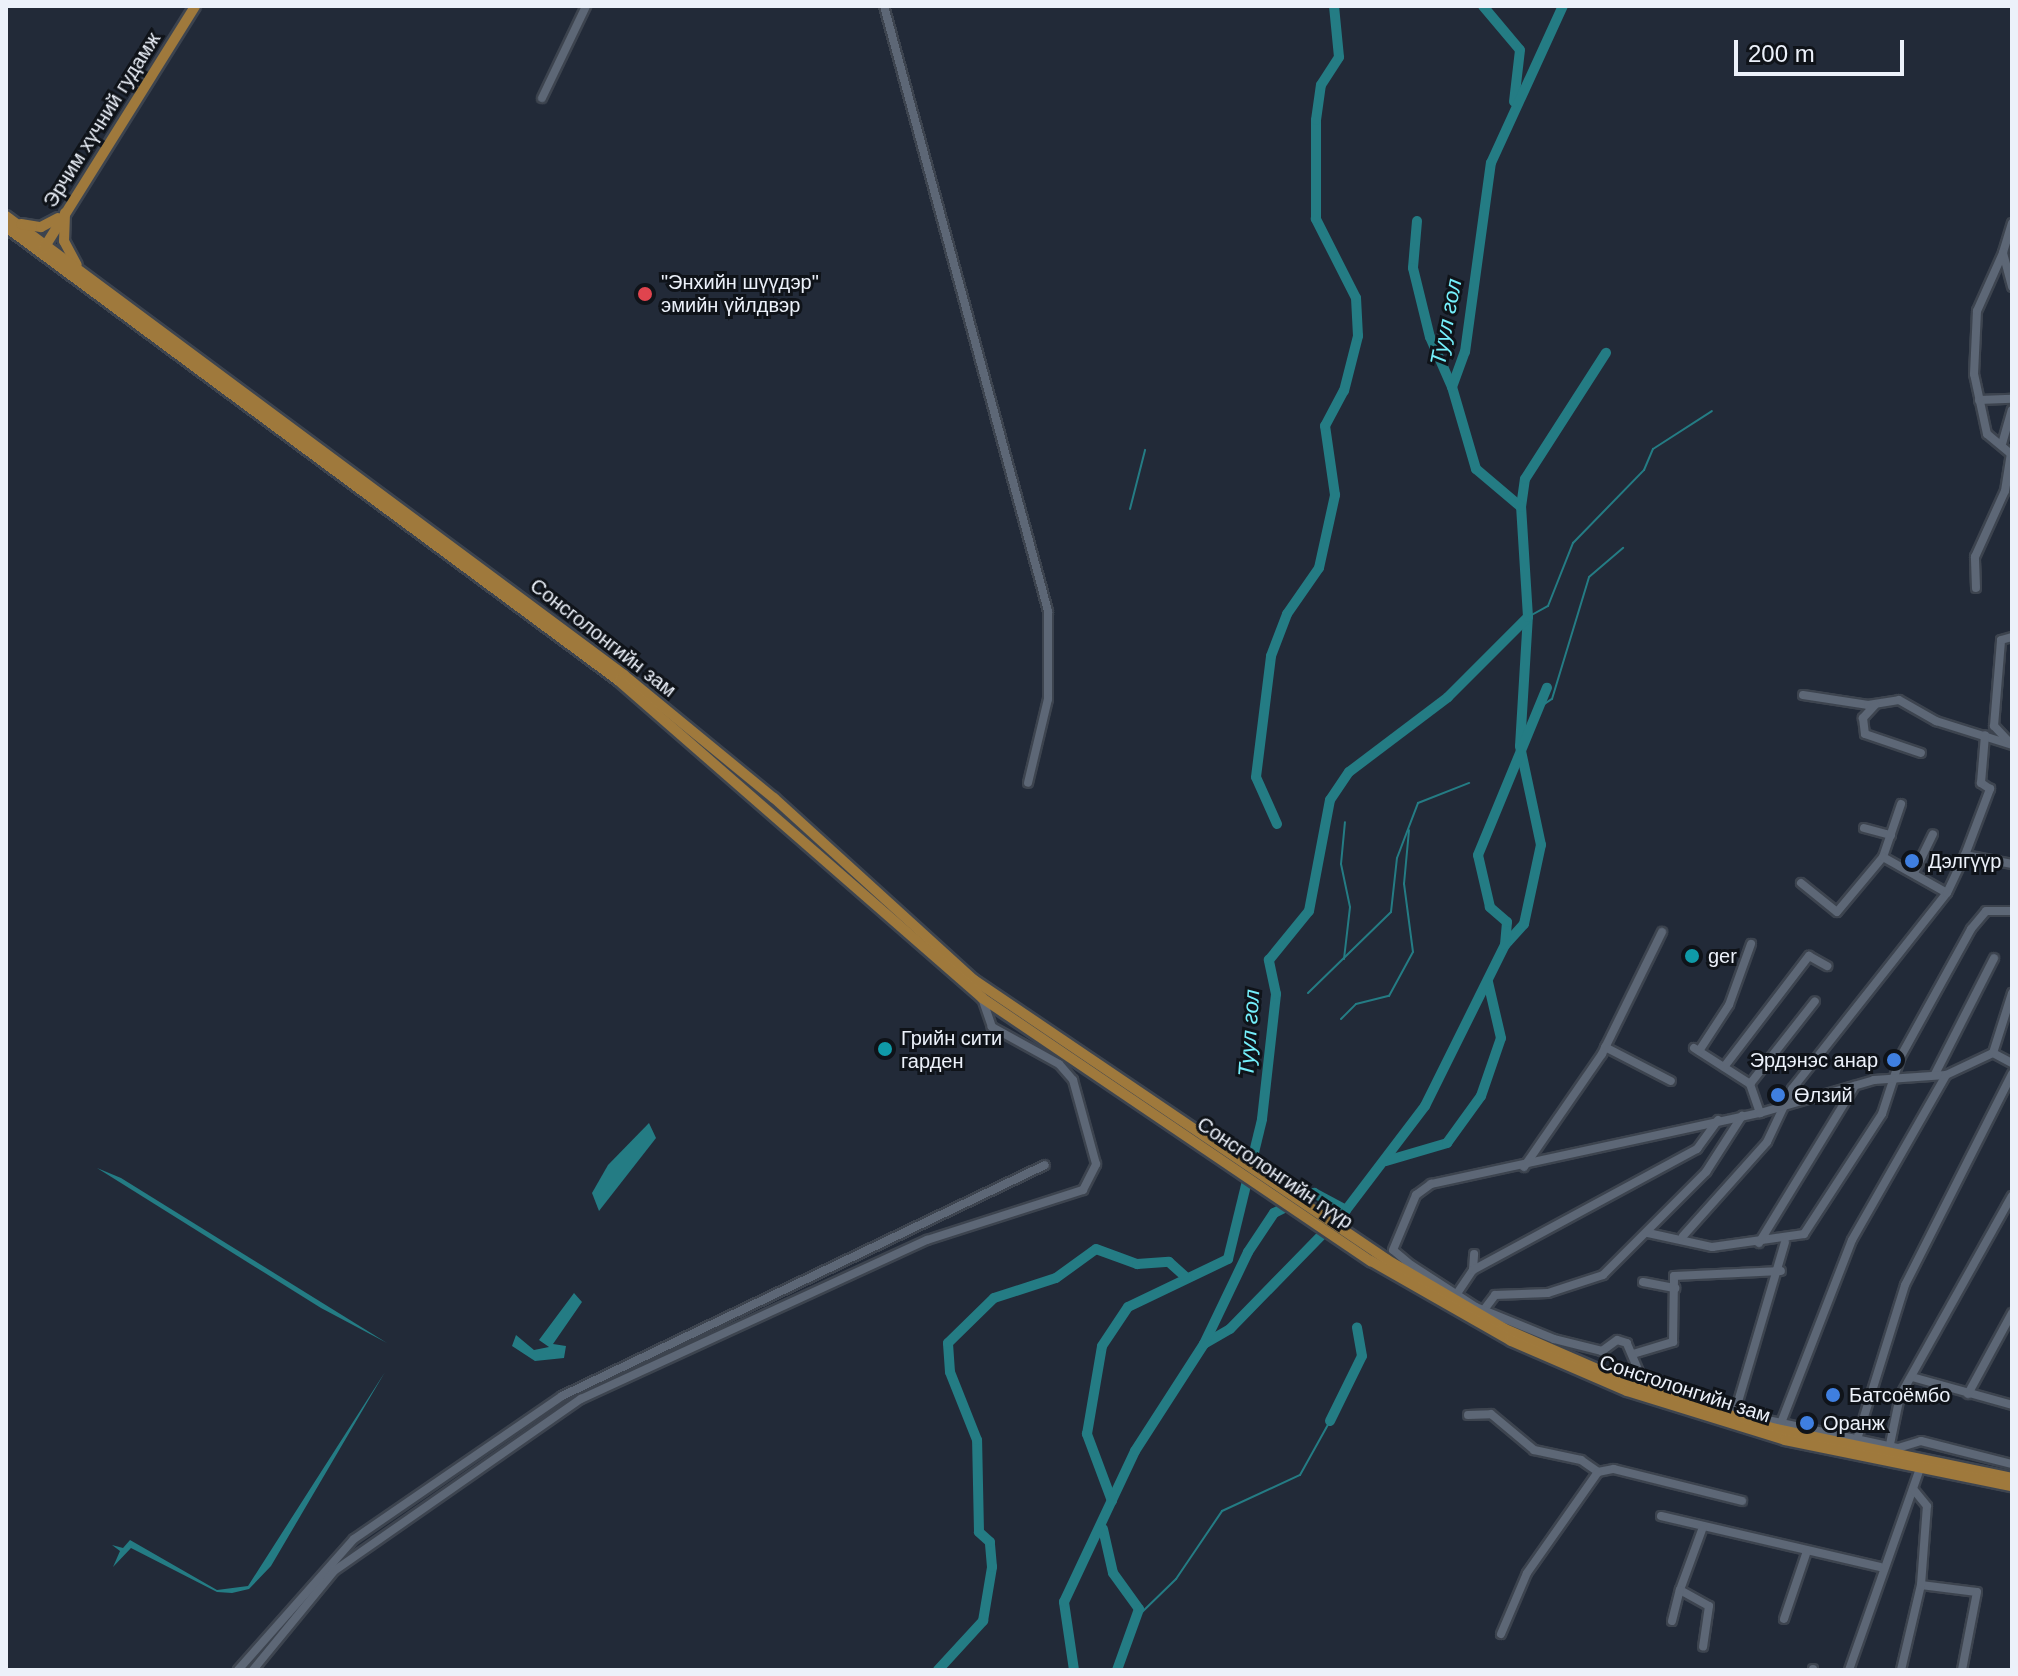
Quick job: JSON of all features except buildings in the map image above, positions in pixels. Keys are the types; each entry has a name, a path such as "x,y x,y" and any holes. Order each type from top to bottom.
{"main road":[{"name":"Эрчим хүчний гудамж","path":"43,249 195,6"},
{"path":"9,222 49,225 66,211"},
{"path":"66,211 64,241 80,270"},
{"name":"Сонсголонгийн зам","path":"9,222 619,681 982,998 1160,1111"},
{"name":"Сонсголонгийн зам","path":"43,249 80,270 624,675 774,798 974,980 1160,1111"},
{"name":"Сонсголонгийн гүүр","path":"1160,1111 1372,1256"},
{"name":"Сонсголонгийн зам","path":"1372,1256 1459,1299 1547,1349 1675,1397 1888,1450 1997,1479 2012,1486"},
{"name":"Сонсголонгийн зам","path":"1372,1256 1492,1331 1616,1387 1772,1436 1920,1468 1997,1479 2012,1478"}],"street":[{"path":"542,98 586,6"},
{"path":"884,6 1048,611 1050,679 1028,783"},
{"path":"1976,588 1975,557 2007,479 2011,454 1987,434 1979,400 1977,311 2003,253 2012,223"},
{"path":"2003,253 2012,287"},
{"path":"1979,400 2012,399"},
{"path":"2002,444 2012,410"},
{"path":"2012,637 2001,640 1994,726 2012,745"},
{"path":"1803,695 1876,704 1899,700 1936,721 1984,733 2012,745"},
{"path":"1876,704 1863,718 1865,734 1921,753"},
{"path":"1683,1236 1767,1142 1788,1102 1947,893 1990,789 1981,783 1984,733"},
{"path":"1801,883 1837,912 1883,857 1901,804"},
{"path":"1864,828 1891,835"},
{"path":"1914,873 1933,834"},
{"path":"1965,855 2012,864"},
{"path":"1883,857 1947,893"},
{"path":"1648,1233 1683,1236 1712,1247 1785,1242 1804,1234 1882,1114 1896,1076 1979,918 2012,911"},
{"path":"1524,1167 1605,1047 1662,932"},
{"path":"1751,944 1729,1005 1697,1049 1750,1084 1760,1113"},
{"path":"1724,1067 1753,1021 1809,956 1827,966"},
{"path":"1935,1074 1994,958"},
{"path":"1474,1254 1473,1270 1459,1299 1393,1250 1416,1195 1431,1184 1524,1167 1718,1120 1760,1113 1788,1102 1896,1076 1946,1075 1993,1053 2012,993"},
{"path":"253,1670 334,1571 581,1399 927,1240 1083,1190 1096,1164 1073,1080 1059,1064 992,1027 982,998"},
{"path":"1750,1084 1815,1001"},
{"path":"1605,1047 1671,1081"},
{"path":"1993,1053 2012,1063"},
{"path":"1858,1436 1905,1285 2012,1074"},
{"path":"1781,1423 1852,1240 1946,1075"},
{"path":"1759,1243 1855,1086"},
{"path":"1742,1116 1706,1172 1648,1233 1590,1283 1495,1295 1482,1313 1554,1339 1602,1351 1617,1340 1633,1354 1642,1379 1675,1397 1781,1423 1858,1436 1888,1450 1921,1441 2012,1464"},
{"path":"1473,1270 1605,1193 1681,1160 1718,1120"},
{"path":"238,1670 354,1539 562,1396 1045,1165"},
{"path":"1888,1450 1912,1377 2012,1196"},
{"path":"1735,1412 1781,1271 1785,1242"},
{"path":"1633,1354 1673,1342 1674,1276 1781,1271"},
{"path":"1643,1282 1675,1288"},
{"path":"1968,1394 2012,1313"},
{"path":"1547,1349 1554,1339"},
{"path":"1912,1377 2012,1405"},
{"path":"1468,1415 1491,1414 1534,1450 1581,1460 1598,1472"},
{"path":"1849,1670 1880,1567 1920,1468"},
{"path":"1501,1634 1527,1573 1598,1472 1614,1469 1742,1501"},
{"path":"1901,1670 1921,1585 1927,1506 1913,1489"},
{"path":"1661,1516 1880,1567"},
{"path":"1672,1621 1703,1527"},
{"path":"1784,1619 1807,1551"},
{"path":"1921,1585 1977,1592 1962,1670"},
{"path":"1680,1590 1709,1606 1703,1647"}],"shaded area":[{"path":"649,1123 656,1138 599,1211 592,1193 608,1165"},
{"path":"97,1168 121,1178 387,1343 321,1308"},
{"path":"574,1293 582,1302 553,1344 566,1346 564,1358 535,1361 512,1346 516,1335 534,1350 549,1347 539,1340"},
{"path":"385,1372 271,1566 249,1589 217,1592 131,1548 113,1567 120,1551 112,1545 123,1548 130,1540 217,1590 248,1586"}],"waterway":[{"name":"Туул гол","path":"1277,824 1256,777 1271,656 1287,614 1319,568 1335,495 1325,426 1344,391 1358,336 1356,298 1316,219 1316,120 1321,85 1339,57 1334,6"},
{"name":"Туул гол","path":"1483,6 1520,50 1514,102"},
{"name":"Туул гол","path":"1112,1501 1087,1434 1102,1346 1128,1307 1228,1259 1262,1119 1276,994 1269,960 1309,911 1330,800 1349,772 1448,697 1528,617 1521,507 1476,469 1452,387 1465,352 1491,163 1563,6"},
{"path":"1417,221 1413,268 1430,337 1452,387"},
{"path":"1521,507 1525,479 1606,353"},
{"path":"1528,617 1548,606 1573,543 1644,470 1653,449 1712,411"},
{"path":"1130,509 1145,450"},
{"path":"1537,709 1552,699 1589,577 1623,548"},
{"path":"1506,944 1524,924 1541,845 1520,746 1528,617"},
{"path":"1204,1344 1230,1329 1346,1210 1425,1106 1505,945 1507,922 1490,907 1478,855 1547,688"},
{"path":"1308,993 1391,912 1397,858 1418,803 1469,783"},
{"path":"1344,959 1350,907 1341,864 1345,822"},
{"path":"1341,1019 1356,1004 1389,996 1413,952 1404,884 1409,830"},
{"path":"1386,1161 1447,1143 1481,1096 1501,1038 1488,982"},
{"path":"1074,1670 1064,1602 1135,1451 1204,1344 1248,1252 1274,1213 1314,1193 1346,1210"},
{"path":"938,1670 983,1621 992,1567 990,1542 979,1532 977,1440 950,1372 948,1343 994,1298 1056,1278 1096,1249 1137,1264 1169,1262 1187,1278"},
{"path":"1330,1421 1362,1356 1357,1327"},
{"path":"1139,1615 1176,1579 1222,1511 1300,1475 1330,1421"},
{"path":"1103,1529 1113,1573 1139,1609 1117,1670"}],"place":[{"name":"\"Энхийн шүүдэр\" эмийн үйлдвэр","path":"645,294"},
{"name":"Дэлгүүр","path":"1912,861"},
{"name":"ger","path":"1692,956"},
{"name":"Грийн сити гарден","path":"885,1049"},
{"name":"Эрдэнэс анар","path":"1894,1060"},
{"name":"Өлзий","path":"1778,1095"},
{"name":"Батсоёмбо","path":"1833,1395"},
{"name":"Оранж","path":"1807,1423"}]}
